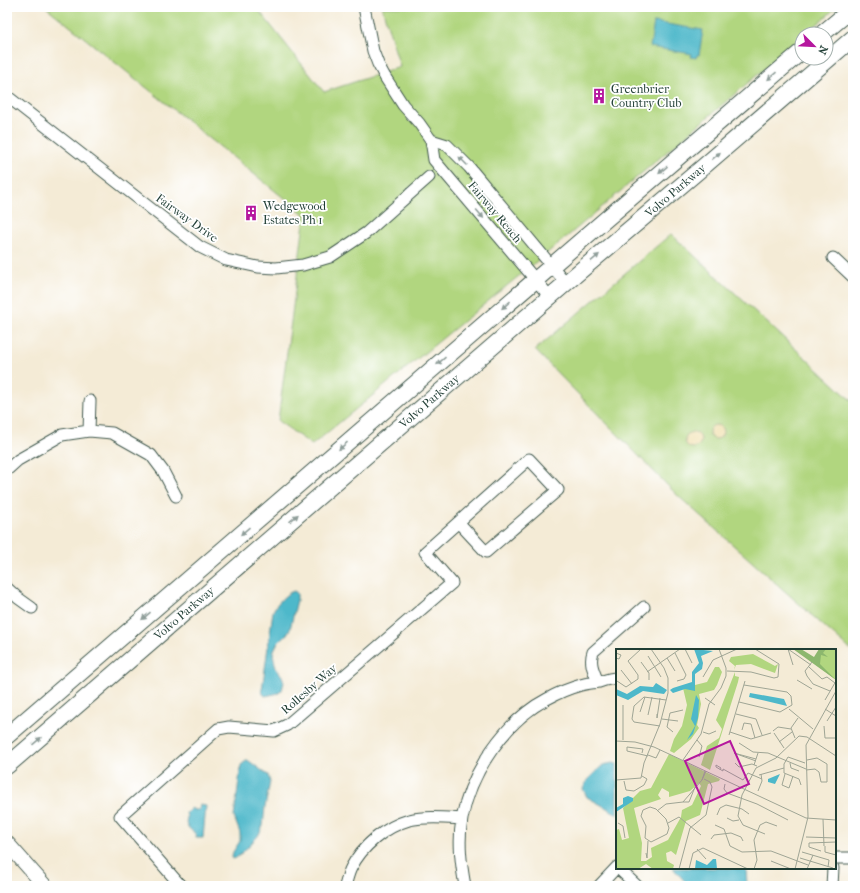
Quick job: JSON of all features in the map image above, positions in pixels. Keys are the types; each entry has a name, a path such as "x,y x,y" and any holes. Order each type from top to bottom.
{"main road":[{"path":"832,26 853,8"},
{"name":"Volvo Parkway","path":"7,766 566,283 853,38"},
{"name":"Volvo Parkway","path":"7,736 794,58"}],"street":[{"name":"Fairway Reach","path":"364,7 373,51 378,64 403,105 431,140 434,160 550,297"},
{"name":"Fairway Drive","path":"7,96 200,247 226,260 258,267 276,268 303,265 330,257 366,233 429,177"},
{"name":"Fairway Reach","path":"431,140 447,145 469,167 566,283"},
{"path":"833,258 853,277"},
{"path":"89,431 90,400"},
{"path":"7,470 18,460 62,435 89,431 112,434 151,455 163,471 176,496"},
{"name":"Rollesby Way","path":"181,886 120,816 218,729 229,727 274,731 287,725 431,601 452,582 425,552 529,459 558,490 486,552 458,523"},
{"path":"7,588 32,608"},
{"path":"598,682 591,663 593,652 644,607"},
{"path":"465,886 461,866 460,844 462,819 468,796 475,779 496,744 510,727 527,712 546,699 582,684 616,678"},
{"path":"345,886 350,869 362,852 380,835 397,825 410,820 426,818 462,819"},
{"path":"7,843 44,886"},
{"path":"836,858 853,858"},
{"path":"599,886 616,869"},
{"path":"618,869 637,886"},
{"path":"832,886 833,869"}],"green space":[{"name":"Greenbrier Country Club","path":"46,7 256,7 324,92 400,67 382,7 837,7 815,26 794,26 794,44 569,235 312,445 278,421 305,215"},
{"path":"671,234 853,402 853,652 676,494 535,350"}],"sand":[{"path":"713,425 719,425 723,429 723,435 719,439 713,439 709,435 709,429"},
{"path":"693,432 699,434 701,440 699,446 693,448 687,446 685,440 687,434"}],"water":[{"path":"654,22 703,30 699,55 697,55 696,58 691,57 692,54 650,47"},
{"path":"294,591 297,593 297,600 290,629 277,644 273,655 276,668 282,676 284,682 282,690 279,693 265,696 262,690 273,611 282,599"},
{"path":"246,761 249,761 268,775 270,782 263,826 258,836 241,854 233,859 233,852 240,841 240,833 234,817 241,765"},
{"path":"616,764 616,814 587,797 583,789 587,780 603,765"},
{"path":"200,805 206,806 203,838 196,838 196,834 186,823 186,813 192,808 194,810 199,810"},
{"path":"674,869 746,869 747,886 689,886"}],"place":[{"name":"Greenbrier Country Club","path":"599,96"},
{"name":"Wedgewood Estates Ph 1","path":"251,213"}]}
